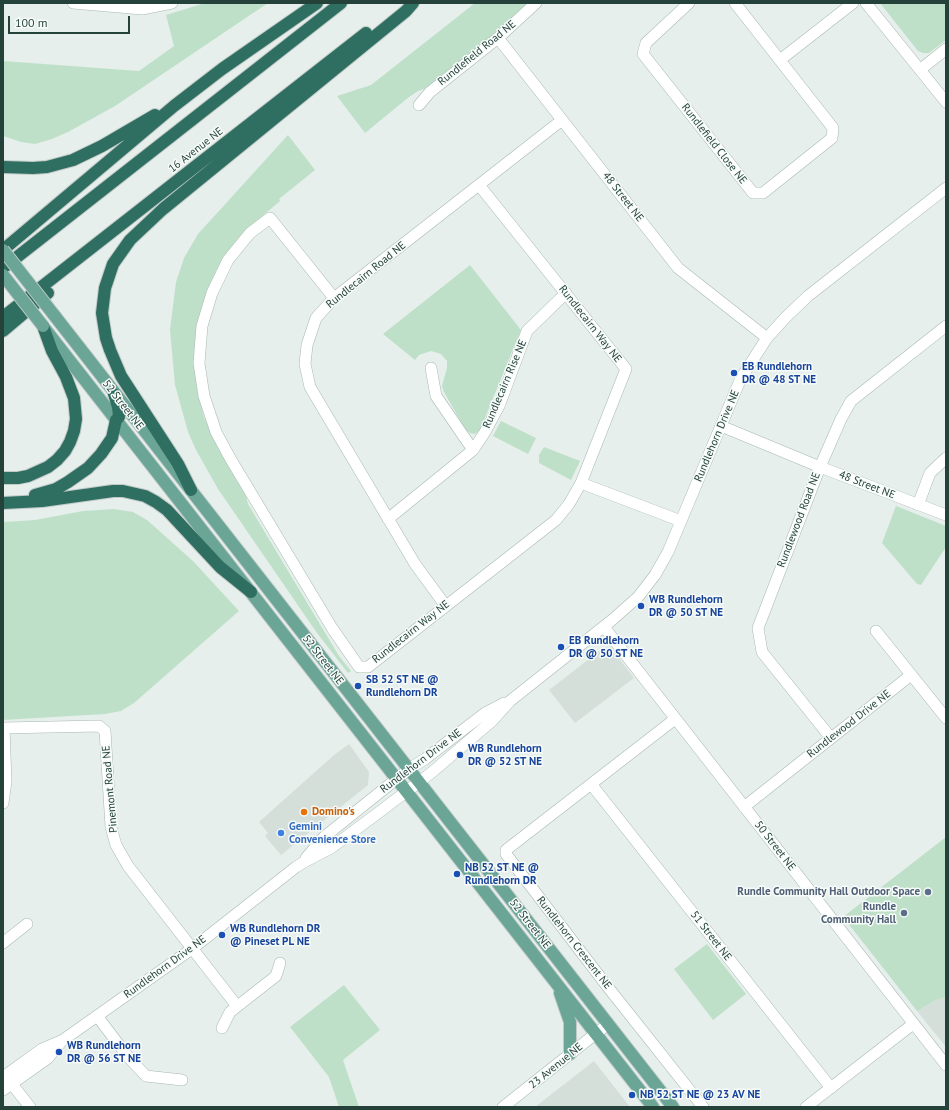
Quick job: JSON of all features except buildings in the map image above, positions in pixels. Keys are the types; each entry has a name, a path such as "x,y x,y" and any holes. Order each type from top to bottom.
{"highway":[{"path":"3,250 174,106 222,69 317,3"},
{"path":"3,268 341,3"},
{"name":"16 Avenue NE","path":"3,317 406,3"},
{"path":"191,490 178,464 121,376 110,350 106,338 102,313 105,288 113,264 130,240 163,209 406,11 413,3"},
{"path":"3,166 33,168 47,167 73,160 102,146 158,113 174,106"},
{"path":"3,331 173,184"},
{"path":"3,478 28,476 48,467 57,460 64,451 70,442 74,431 76,419 74,398 66,377 52,351 43,326"},
{"path":"8,502 56,489 88,468 108,445 112,438 116,420 119,417 114,394"},
{"path":"8,502 42,501 113,491 124,491 145,496 167,510 220,567 251,592"}],"main road":[{"name":"52 Street NE","path":"3,250 114,394 191,490 673,1107"},
{"name":"52 Street NE","path":"3,275 653,1107"},
{"path":"556,983 570,1022 570,1054"}],"street":[{"path":"73,3 142,9 172,3"},
{"name":"Rundlefield Road NE","path":"419,105 430,92 498,38 536,3"},
{"name":"Rundlefield Close NE","path":"689,3 646,43 643,54 753,193 764,193 832,138 833,128 735,3"},
{"path":"780,60 853,3"},
{"path":"866,3 946,102"},
{"name":"48 Street NE","path":"498,38 678,268 767,338"},
{"path":"920,69 946,49"},
{"name":"Rundlecairn Road NE","path":"445,606 415,564 310,387 305,364 307,345 316,318 334,298 562,120"},
{"name":"Rundlecairn Way NE","path":"334,298 270,218 250,233 228,260 212,293 202,326 199,363 204,396 216,432 332,628 359,667 368,666 556,520 569,504 581,483 626,369 479,185"},
{"name":"Rundlehorn Drive NE","path":"5,1080 48,1058 63,1040 193,948 304,862 331,848 419,782 492,721 510,701 604,627 638,597 655,575 668,552 741,378 767,338 808,296 946,188"},
{"name":"Rundlecairn Rise NE","path":"388,519 473,450 486,432 498,406 527,330 566,294"},
{"name":"Rundlewood Road NE","path":"831,738 762,652 758,628 820,467 850,401 946,326"},
{"path":"431,368 436,396 473,450"},
{"name":"48 Street NE","path":"721,426 820,467 946,515"},
{"path":"918,505 930,473 946,458"},
{"path":"581,483 681,521"},
{"name":"50 Street NE","path":"604,627 946,1065"},
{"path":"876,631 946,718"},
{"name":"Rundlewood Drive NE","path":"744,807 911,675"},
{"name":"Rundlehorn Drive NE","path":"304,862 324,837 409,769 425,760 485,713 510,701"},
{"name":"Rundlehorn Crescent NE","path":"675,719 506,850 506,854 611,991 703,1107"},
{"name":"Pinemont Road NE","path":"3,728 99,726 105,731 111,827 116,845 128,866 237,1006"},
{"path":"3,728 6,781 3,803"},
{"name":"51 Street NE","path":"591,784 831,1088"},
{"path":"3,943 27,924"},
{"path":"222,1028 230,1012 276,976 280,963"},
{"path":"97,1016 129,1058 146,1076 182,1080"},
{"name":"23 Avenue NE","path":"503,1107 608,1024"},
{"path":"806,1107 913,1024"},
{"path":"5,1080 30,1107"}],"shaded area":[{"path":"610,647 634,678 575,723 549,690 602,649"},
{"path":"349,744 369,772 368,785 281,855 265,836 268,833 259,822 334,755"},
{"path":"946,997 946,1047 917,1011 936,1000"},
{"path":"594,1061 630,1107 535,1107"}],"green space":[{"path":"205,3 268,3 115,106 68,132 35,144 21,142 3,136 3,61 139,71 174,46 166,15"},
{"path":"475,3 528,3 489,38 424,89 409,97 365,133 337,96 371,85"},
{"path":"880,3 946,3 946,40 929,53 918,51"},
{"path":"288,135 315,170 279,199 280,201 253,224 223,259 209,287 199,316 195,346 195,374 204,417 217,446 246,496 248,504 339,656 351,671 348,673 317,633 218,489 196,450 188,432 175,385 170,330 176,282 184,258 198,234"},
{"path":"470,265 521,330 480,430 475,434 470,433 465,429 444,392 442,386 447,368 447,361 441,354 431,351 419,355 415,360 383,334"},
{"path":"501,421 536,438 528,454 493,436"},
{"path":"544,447 580,461 571,480 539,463 539,455"},
{"path":"896,506 946,526 946,547 921,585 917,584 882,543"},
{"path":"114,509 133,512 147,520 193,561 239,611 134,703 121,711 105,714 3,720 3,522 35,520 83,511"},
{"path":"946,837 946,997 936,1000 917,1011 843,917"},
{"path":"707,944 746,994 713,1020 674,969"},
{"path":"344,985 380,1030 343,1060 359,1107 339,1107 329,1077 290,1027"}],"place":[{"name":"EB Rundlehorn DR @ 48 ST NE","path":"734,373"},
{"name":"WB Rundlehorn DR @ 50 ST NE","path":"641,606"},
{"name":"EB Rundlehorn DR @ 50 ST NE","path":"561,647"},
{"name":"SB 52 ST NE @ Rundlehorn DR","path":"358,686"},
{"name":"WB Rundlehorn DR @ 52 ST NE","path":"460,755"},
{"name":"Domino's","path":"304,812"},
{"name":"Gemini Convenience Store","path":"281,833"},
{"name":"NB 52 ST NE @ Rundlehorn DR","path":"457,874"},
{"name":"Rundle Community Hall Outdoor Space","path":"928,892"},
{"name":"Rundle Community Hall","path":"904,913"},
{"name":"WB Rundlehorn DR @ Pineset PL NE","path":"222,935"},
{"name":"WB Rundlehorn DR @ 56 ST NE","path":"59,1052"},
{"name":"NB 52 ST NE @ 23 AV NE","path":"632,1095"}]}
